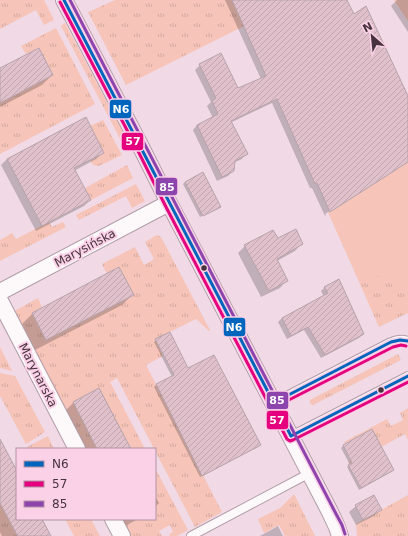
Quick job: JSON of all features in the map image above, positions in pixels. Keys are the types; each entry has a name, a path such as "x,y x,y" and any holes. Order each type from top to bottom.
{"street":[{"path":"64,0 291,436 330,512 340,536"},
{"name":"Marysińska","path":"0,292 169,203"},
{"name":"Marynarska","path":"0,301 76,448"}],"lane":[{"path":"274,403 388,343 397,340 408,341"},
{"path":"291,436 408,376"},
{"path":"191,536 310,473"}],"green space":[{"path":"0,0 44,0 54,20 44,25 36,10 0,29"},
{"path":"115,0 232,0 244,26 126,85 88,12"},
{"path":"394,0 408,0 408,21"},
{"path":"65,23 132,149 127,152 61,26"},
{"path":"56,28 95,104 0,154 0,103 53,75 39,48 26,54 21,46"},
{"path":"103,120 122,155 99,166 93,165 90,161 104,153 90,126"},
{"path":"408,162 408,313 379,327 328,212"},
{"path":"408,162 408,288 388,276 358,278 328,212"},
{"path":"127,165 133,178 91,200 85,188"},
{"path":"136,184 145,201 132,208 126,196 79,220 76,215"},
{"path":"49,222 52,227 63,222 66,227 0,261 0,240 12,233 16,239"},
{"path":"157,235 161,237 210,330 209,331 196,319 156,339 163,356 146,365 222,512 195,527 156,452 156,448 154,448 117,378 110,382 144,448 82,448 11,313 38,298 42,307 32,313 46,340 133,295 107,274 102,264 135,247 144,265 154,259 145,242"},
{"path":"0,347 12,371 0,368"},
{"path":"398,354 401,360 313,405 310,404 310,400"},
{"path":"0,373 15,376 45,432 26,444 0,396"},
{"path":"408,408 408,440 405,434 348,465 350,460 374,447 345,444 344,442 387,419 391,426 403,420 400,413"},
{"path":"48,436 54,448 28,448"},
{"path":"156,470 188,530 177,536 170,536 169,534 173,532 170,525 159,531 162,536 129,536 121,520 156,520"},
{"path":"294,494 315,536 285,536 279,525 264,533 258,519 280,508"},
{"path":"408,495 408,536 357,536 356,524"},
{"path":"0,503 18,536 0,536"},
{"path":"66,520 92,520 100,536 74,536"}],"building":[{"path":"232,0 347,0 354,14 366,6 408,96 408,162 330,212 317,183 315,184 277,99 231,121 248,154 235,161 234,171 222,177 197,125 218,114 212,101 216,98 199,64 221,53 238,88 266,76"},
{"path":"39,48 53,75 0,103 0,68"},
{"path":"86,117 104,153 74,168 91,200 42,226 7,159"},
{"path":"203,172 221,207 203,216 185,182"},
{"path":"296,229 303,244 277,259 288,281 269,291 244,245 273,230 278,238"},
{"path":"119,267 134,295 46,340 32,313"},
{"path":"339,279 364,334 325,355 308,327 291,336 282,318 328,293 324,287"},
{"path":"170,332 188,368 214,355 261,445 202,476 156,384 174,375 155,339"},
{"path":"99,388 130,448 96,448 73,402"},
{"path":"372,429 394,470 361,488 348,465 352,463 343,445"},
{"path":"0,439 16,469 16,520 43,520 51,536 18,536 0,503"},
{"path":"374,495 382,510 363,520 355,505"}],"transit line":[{"name":"N6","path":"64,0 291,436"},
{"name":"85","path":"70,0 342,525 345,534"},
{"name":"57","path":"60,2 287,439 290,441 293,440 408,382"},
{"name":"N6","path":"273,403 391,342 400,340 408,341"},
{"name":"57","path":"275,407 393,347 401,345 406,346"},
{"name":"N6","path":"291,436 408,376"}]}
